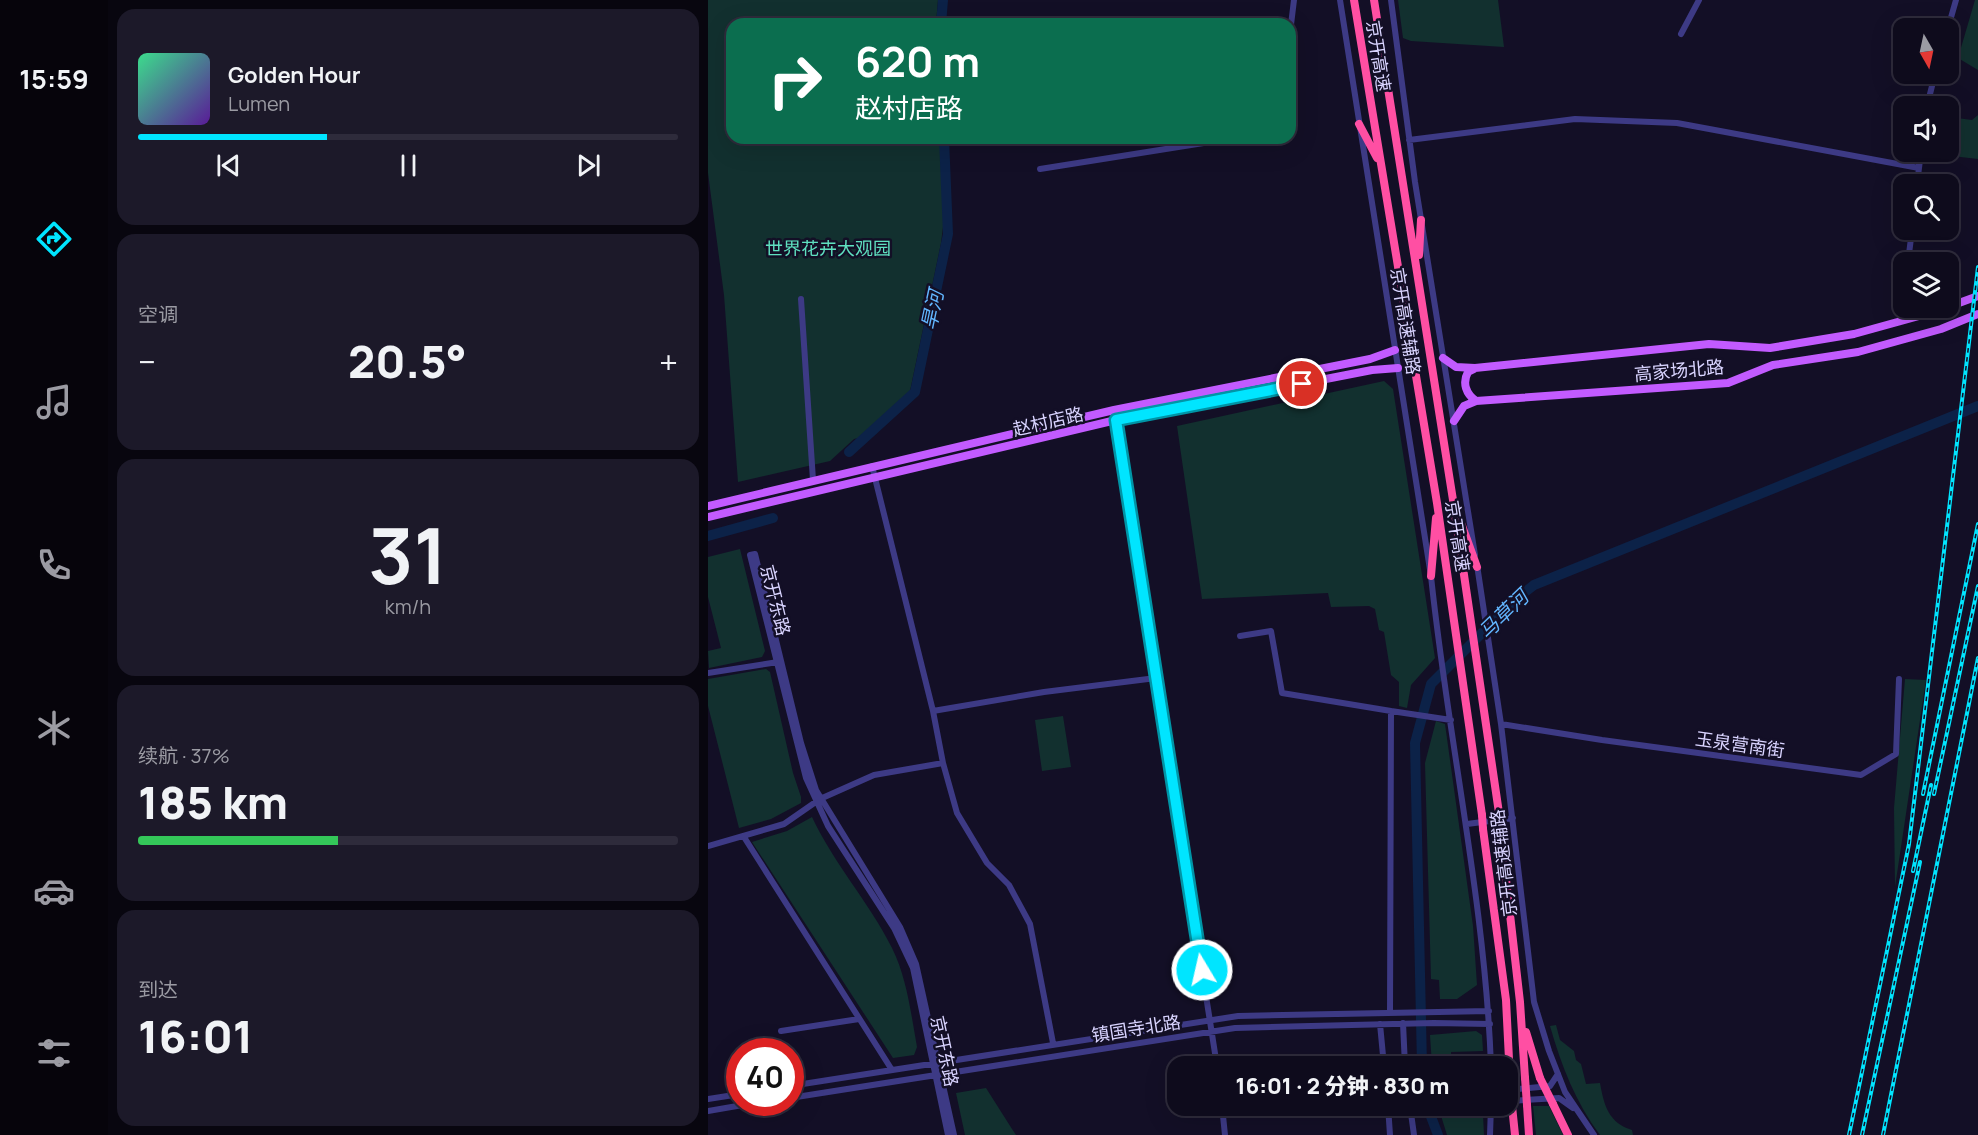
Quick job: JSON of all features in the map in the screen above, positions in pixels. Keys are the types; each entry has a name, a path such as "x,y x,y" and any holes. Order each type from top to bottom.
{"highway":[{"name":"京开高速","path":"1354,0 1437,503 1462,671 1506,1000 1509,1056"},
{"name":"京开高速","path":"1375,0 1454,500 1499,813 1520,1002 1529,1135"},
{"path":"1359,124 1380,165"},
{"path":"1418,271 1421,220"},
{"path":"1454,500 1477,567"},
{"path":"1431,576 1437,503"},
{"path":"1520,1002 1529,1048 1540,1078 1568,1135"},
{"name":"京开高速","path":"1511,1116 1513,1135"},
{"path":"1561,1120 1574,1135"}],"main road":[{"name":"高家场北路","path":"1959,303 1978,296"},
{"name":"高家场北路","path":"1476,401 1728,383 1773,365 1858,352 1941,328 1978,314"},
{"name":"高家场北路","path":"1443,358 1456,367 1475,368 1709,344 1770,348 1854,334 1910,318"},
{"name":"赵村店路","path":"708,506 1114,410 1370,359 1395,350"},
{"name":"赵村店路","path":"708,517 1116,420 1371,370 1398,368"},
{"path":"1475,368 1468,372 1465,384 1470,397 1476,401"},
{"path":"1454,421 1464,406 1476,401"}],"street":[{"path":"1292,18 1294,0"},
{"name":"京开高速辅路","path":"1340,0 1431,576 1438,647 1467,824 1485,955 1491,1056"},
{"name":"京开高速辅路","path":"1391,0 1421,220 1490,645 1534,1002 1558,1074 1578,1112 1594,1135"},
{"path":"1681,34 1699,0"},
{"path":"1951,18 1956,0"},
{"path":"1409,140 1575,119 1677,123 1919,168"},
{"path":"1040,169 1197,144"},
{"path":"1918,174 1920,162"},
{"path":"801,299 813,480"},
{"path":"1114,410 1215,1056"},
{"path":"872,466 957,813 987,862 1009,885 1030,924 1053,1043"},
{"name":"京开东路","path":"779,662 755,554 750,555 779,662 801,743 818,801 911,949 922,984 948,1135"},
{"path":"1240,636 1271,631 1282,693 1450,720"},
{"path":"708,673 779,662"},
{"path":"933,711 1044,692 1156,678"},
{"name":"玉泉营南街","path":"1501,724 1861,775 1896,754 1899,679"},
{"path":"1390,1012 1391,711"},
{"path":"708,846 784,824 818,801 874,775 943,763"},
{"path":"1467,824 1513,818"},
{"path":"744,837 892,1070"},
{"name":"镇国寺北路","path":"804,1084 1053,1043 1238,1016 1489,1011"},
{"path":"781,1031 859,1019"},
{"path":"1405,1023 1405,1056"},
{"name":"镇国寺北路","path":"804,1096 1252,1027 1405,1023 1490,1024"},
{"path":"1380,1024 1383,1056"},
{"name":"京开东路","path":"938,1074 954,1135"},
{"path":"1518,1089 1550,1086 1558,1074"},
{"path":"708,1099 726,1096"},
{"path":"1518,1103 1559,1098 1578,1112"},
{"path":"708,1111 726,1108"},
{"path":"1223,1116 1226,1134"},
{"path":"1389,1116 1390,1135"},
{"path":"1411,1116 1414,1135"},
{"path":"1490,1135 1492,1116"}],"green space":[{"name":"世界花卉大观园","path":"708,0 938,0 936,18 726,18 726,144 942,144 946,203 941,243 910,391 876,434 854,439 830,461 738,482 724,295 708,173"},
{"path":"1398,0 1498,0 1504,47 1411,41 1403,38"},
{"path":"1975,0 1978,0 1978,70 1959,59"},
{"path":"1978,115 1978,159 1959,157 1959,118 1972,120"},
{"path":"1384,381 1393,389 1435,658 1411,685 1407,708 1399,706 1399,682 1391,675 1384,632 1379,630 1375,609 1369,606 1331,607 1328,593 1202,599 1177,426"},
{"path":"740,549 765,651 762,657 709,668 708,651 721,648 708,597 708,557"},
{"path":"766,669 770,672 801,803 771,819 739,828 708,706 708,679"},
{"path":"1905,679 1926,680 1895,887 1894,808"},
{"path":"1063,716 1071,767 1042,771 1035,720"},
{"path":"1436,721 1445,724 1473,926 1477,985 1457,999 1440,999 1439,980 1431,979 1425,763"},
{"path":"812,817 892,948 905,984 913,1022 917,1047 914,1055 893,1058 752,842 787,831"},
{"path":"1556,1025 1560,1040 1574,1051 1576,1060 1581,1064 1586,1084 1600,1083 1603,1099 1609,1112 1618,1123 1632,1130 1633,1135 1600,1135 1591,1123 1559,1055 1550,1026"},
{"path":"1476,1031 1482,1035 1483,1051 1451,1052 1451,1056 1431,1056 1430,1035"},
{"path":"986,1088 1016,1135 965,1135 956,1093"},
{"path":"1533,1106 1549,1106 1563,1135 1536,1135"},
{"path":"1441,1116 1483,1116 1484,1135 1447,1135"}],"waterway":[{"name":"旱河","path":"942,18 943,0"},
{"name":"旱河","path":"849,452 915,392 948,234 944,144"},
{"name":"马草河","path":"1422,1056 1415,743 1431,684 1516,599 1534,585 1978,406"},
{"name":"旱河","path":"708,536 773,518"},
{"name":"马草河","path":"1431,1116 1438,1135"}],"railway":[{"path":"1849,1135 1909,844 1978,267"},
{"path":"1923,794 1978,524"},
{"path":"1934,794 1978,586"},
{"path":"1883,1135 1978,658"},
{"path":"1913,871 1931,785"},
{"path":"1862,1135 1920,862"}],"route":[{"path":"1202,970 1116,420 1302,384"}]}
